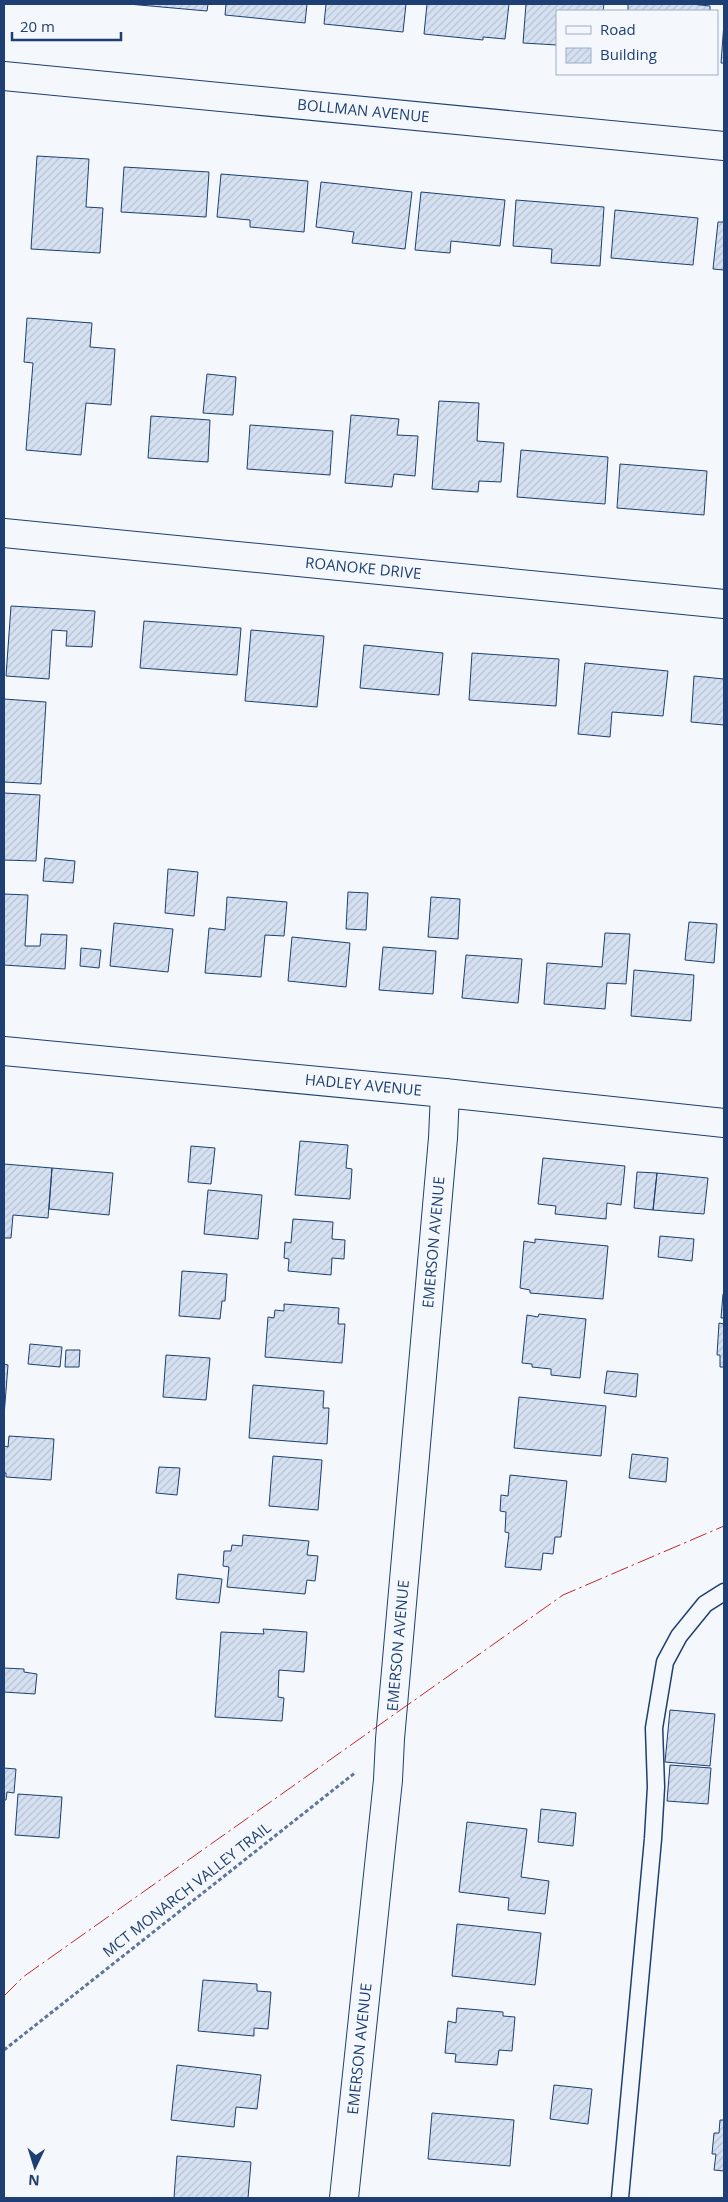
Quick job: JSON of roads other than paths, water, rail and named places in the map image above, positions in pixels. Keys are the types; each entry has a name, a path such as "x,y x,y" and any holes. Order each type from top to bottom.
{"street":[{"name":"BOLLMAN AVENUE","path":"4,76 724,146"},
{"name":"ROANOKE DRIVE","path":"4,533 724,604"},
{"name":"HADLEY AVENUE","path":"4,1051 444,1093 724,1123"},
{"name":"EMERSON AVENUE","path":"344,2198 390,1757 443,1138 444,1093"}],"lane":[{"path":"620,2198 653,1839 656,1787 654,1728 658,1699 665,1662 679,1636 705,1604 724,1592"}]}
